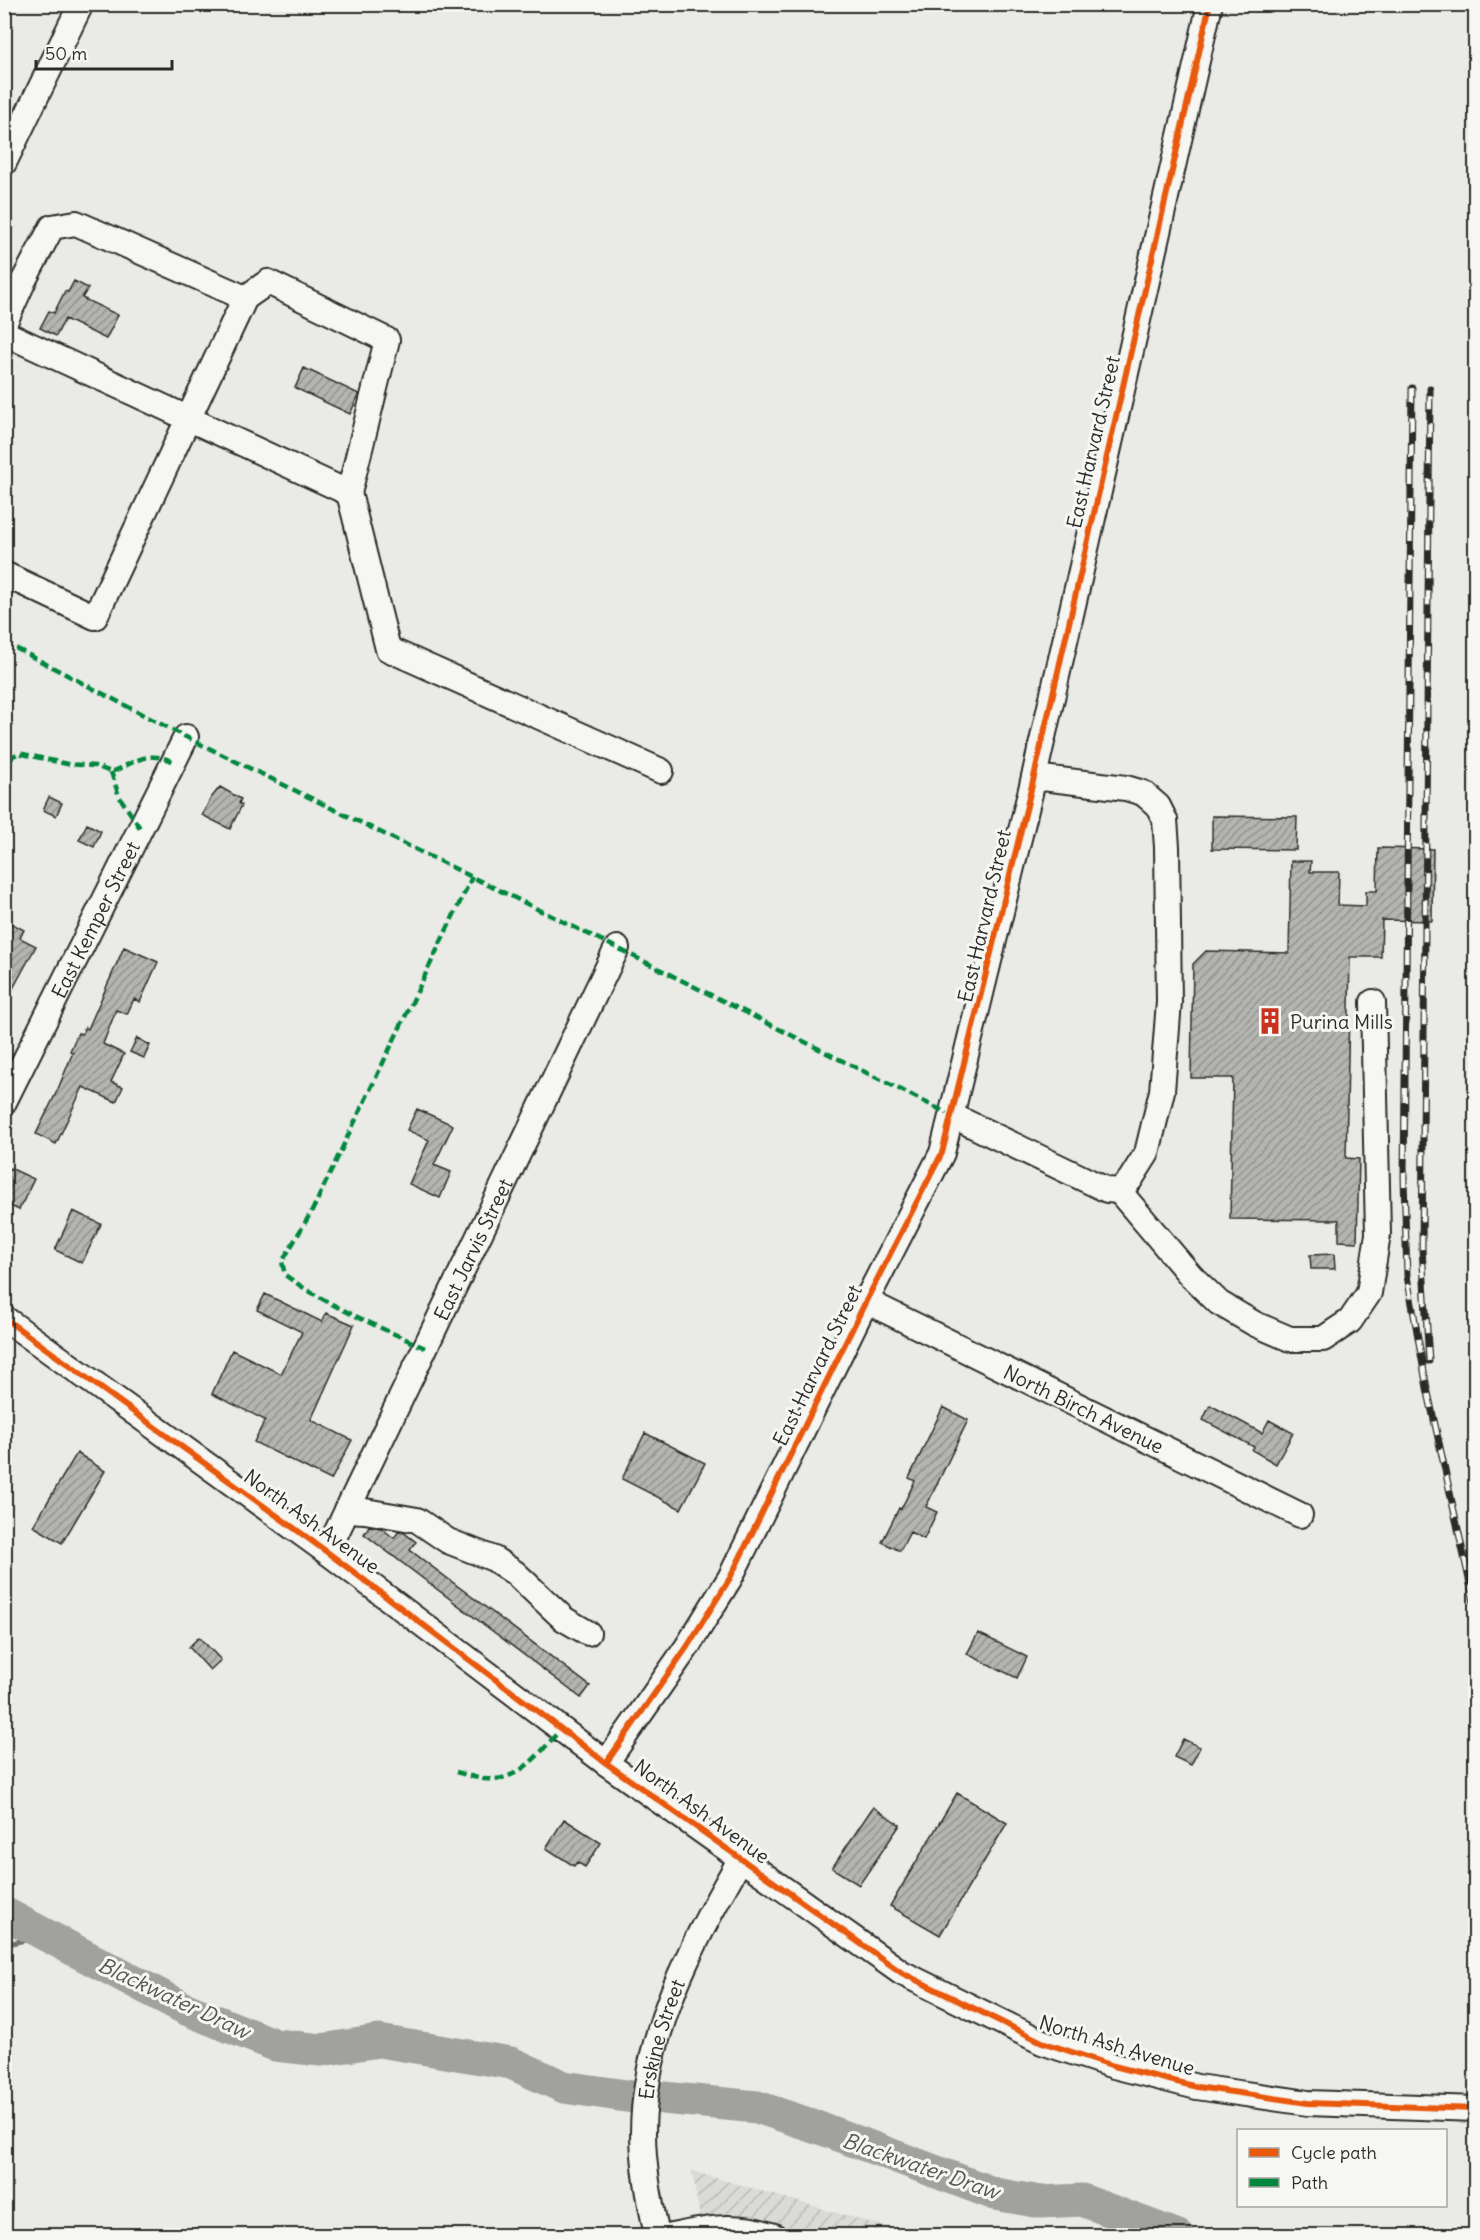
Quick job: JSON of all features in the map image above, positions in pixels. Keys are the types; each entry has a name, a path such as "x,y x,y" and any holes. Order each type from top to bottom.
{"street":[{"path":"4,163 81,4"},
{"name":"East Harvard Street","path":"606,1763 687,1647 730,1578 866,1301 942,1154 1034,777 1210,4"},
{"path":"4,324 14,275 52,227 76,223 245,298"},
{"path":"4,574 95,617 245,298 267,282 387,340 349,493 388,649 661,771"},
{"path":"4,333 349,493"},
{"name":"East Kemper Street","path":"4,1102 186,737"},
{"path":"1034,777 1126,788 1143,793 1158,806 1165,820 1169,1002 1162,1091 1147,1153 1130,1180 1119,1191"},
{"name":"East Jarvis Street","path":"327,1552 618,948"},
{"path":"953,1116 1107,1190 1119,1191 1191,1275 1220,1303 1255,1324 1290,1339 1323,1339 1350,1321 1369,1293 1378,1234 1373,1002"},
{"name":"North Birch Avenue","path":"866,1301 1300,1515"},
{"name":"North Ash Avenue","path":"4,1318 327,1552 606,1763 902,1973 1042,2042 1146,2075 1197,2087 1252,2096 1354,2106 1476,2109"},
{"path":"347,1510 417,1520 448,1541 494,1559 515,1573 564,1619 588,1632"},
{"name":"Erskine Street","path":"657,2235 645,2169 643,2131 647,2091 658,2039 672,1992 688,1953 740,1860"},
{"path":"672,2235 732,2226 774,2235"}],"shaded area":[{"path":"692,2171 914,2235 703,2235"}],"building":[{"path":"74,281 88,288 82,298 118,315 106,339 65,319 56,336 40,328 49,311 54,313 65,291 68,292"},
{"path":"304,368 359,394 350,414 295,388"},
{"path":"220,787 241,799 239,803 242,805 230,829 202,815"},
{"path":"49,797 62,803 56,816 43,810"},
{"path":"1212,816 1297,817 1296,850 1212,849"},
{"path":"87,824 101,831 94,847 79,840"},
{"name":"Purina Mills","path":"1378,848 1433,849 1432,921 1382,920 1381,957 1350,957 1346,1158 1359,1159 1357,1242 1339,1241 1339,1220 1230,1219 1233,1078 1191,1078 1193,964 1206,951 1289,953 1291,861 1311,861 1310,872 1339,872 1338,905 1366,906 1366,891 1377,891"},
{"path":"9,922 24,930 20,938 36,946 4,1005 4,931"},
{"path":"124,947 158,962 140,1002 134,999 127,1014 116,1010 103,1044 124,1054 111,1082 123,1087 116,1102 83,1087 56,1144 36,1134 58,1089 78,1033 82,1034 85,1027 88,1029"},
{"path":"137,1038 150,1045 144,1058 130,1052"},
{"path":"417,1109 453,1125 434,1165 451,1172 440,1198 409,1184 429,1140 407,1130"},
{"path":"10,1168 34,1179 19,1210 4,1203 4,1179"},
{"path":"73,1211 101,1224 82,1263 55,1250"},
{"path":"1334,1254 1335,1269 1311,1269 1310,1255"},
{"path":"265,1294 322,1322 326,1313 354,1325 311,1420 352,1440 331,1480 254,1442 265,1420 212,1394 232,1350 281,1374 302,1332 257,1310"},
{"path":"1210,1405 1262,1433 1269,1420 1293,1433 1276,1464 1252,1450 1254,1447 1203,1420"},
{"path":"943,1407 968,1420 926,1507 937,1512 924,1539 910,1532 900,1551 882,1542 915,1481 909,1478"},
{"path":"645,1433 705,1463 681,1509 622,1479"},
{"path":"77,1453 105,1471 62,1543 33,1526"},
{"path":"369,1526 381,1528 394,1538 399,1531 403,1532 416,1542 410,1550 590,1686 581,1698 364,1534"},
{"path":"978,1633 1027,1657 1017,1678 967,1654"},
{"path":"199,1637 221,1660 210,1670 189,1647"},
{"path":"1183,1739 1200,1747 1191,1765 1174,1757"},
{"path":"957,1793 1007,1823 940,1935 890,1906"},
{"path":"873,1807 900,1825 859,1885 832,1868"},
{"path":"564,1819 601,1843 585,1867 577,1862 574,1866 546,1848"}],"waterway":[{"name":"Blackwater Draw","path":"4,1913 186,2009 275,2045 321,2050 379,2041 511,2063 564,2087 633,2097"},
{"path":"4,1945 29,1939 54,1938"},
{"name":"Blackwater Draw","path":"663,2098 757,2107 820,2128 995,2194 1041,2202 1082,2200 1178,2236"}],"railway":[{"path":"1412,388 1404,1178 1407,1276 1427,1388 1476,1611"},
{"path":"1429,1361 1422,1249 1430,389"}],"marked path":[{"path":"4,642 186,737 953,1116"},
{"path":"4,772 13,756 19,753 67,764 95,766 111,772 149,757 165,758 174,762"},
{"path":"111,772 119,796 140,828"},
{"path":"425,1348 353,1315 301,1286 285,1275 282,1262 313,1209 472,877"},
{"path":"456,1772 484,1779 508,1776 528,1764 561,1729"}],"cycle path":[{"path":"606,1763 687,1647 730,1578 866,1301 942,1153 1034,777 1210,4"},
{"path":"4,1318 327,1552 606,1763 902,1973 1042,2042 1114,2066 1197,2087 1308,2103 1476,2109"}],"place":[{"name":"Purina Mills","path":"1270,1021"}]}
